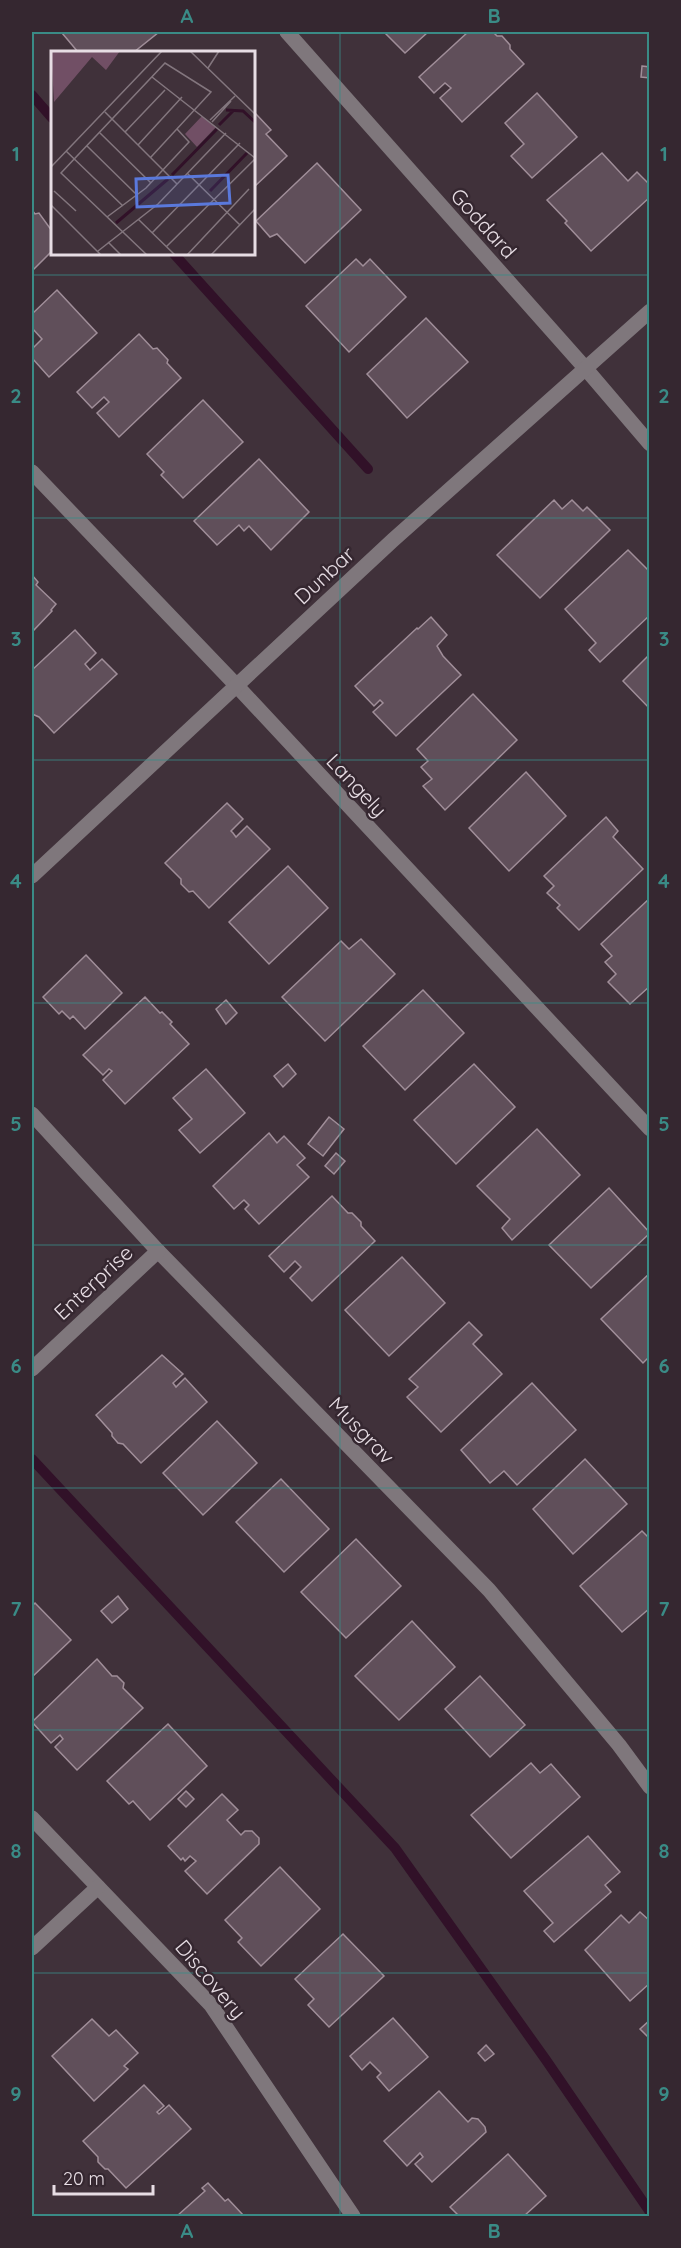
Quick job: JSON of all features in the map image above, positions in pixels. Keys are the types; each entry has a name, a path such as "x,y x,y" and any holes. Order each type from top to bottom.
{"street":[{"name":"Goddard","path":"286,32 650,444"},
{"name":"Dunbar","path":"32,876 393,540 650,311"},
{"name":"Langely","path":"32,472 236,685 650,1128"},
{"name":"Musgrav","path":"32,1114 158,1251 489,1590 619,1745 650,1788"},
{"name":"Enterprise","path":"32,1368 158,1251"},
{"name":"Discovery","path":"32,1818 211,2005 353,2217"},
{"path":"32,1948 99,1887"}],"building":[{"path":"159,32 135,51 77,51 62,33"},
{"path":"384,32 428,32 405,53"},
{"path":"468,32 493,32 497,36 502,36 524,64 462,122 440,98 451,88 445,83 434,93 419,77"},
{"path":"642,66 650,67 650,78 641,77"},
{"path":"537,93 577,137 532,178 511,156 524,144 505,123"},
{"path":"255,115 271,130 266,134 287,156 255,186"},
{"path":"602,153 628,181 637,172 650,185 650,197 591,251 547,200"},
{"path":"317,163 361,210 305,263 277,234 270,237 256,221"},
{"path":"32,210 35,214 39,213 51,230 51,252 32,271"},
{"path":"356,259 363,266 370,259 406,297 349,352 306,306"},
{"path":"57,290 97,333 49,377 32,358 32,349 42,339 32,328 32,314"},
{"path":"426,318 468,362 407,418 367,374"},
{"path":"139,334 153,349 157,348 181,378 119,437 97,413 109,402 104,397 92,408 77,392"},
{"path":"203,400 243,442 183,498 161,475 164,472 147,454"},
{"path":"259,459 309,512 271,550 249,526 244,531 239,525 217,545 194,521"},
{"path":"554,500 562,509 572,500 583,511 587,507 610,530 540,598 497,555"},
{"path":"628,550 650,572 650,615 600,662 589,650 596,643 565,609"},
{"path":"32,575 38,582 36,585 56,604 32,632"},
{"path":"431,617 447,635 437,646 461,675 396,736 373,712 383,703 380,700 374,706 355,686"},
{"path":"75,630 96,653 85,664 90,670 102,659 117,674 54,733 39,717 32,714 32,670"},
{"path":"650,654 650,709 623,681"},
{"path":"473,694 517,740 445,810 423,786 432,779 421,767 428,761 417,749"},
{"path":"526,772 566,816 509,871 469,828"},
{"path":"227,803 243,819 231,831 236,837 247,826 270,849 209,908 193,891 189,892 181,884 181,879 165,863"},
{"path":"606,817 618,831 613,837 643,869 579,930 557,908 560,905 547,893 554,886 544,876"},
{"path":"288,866 328,908 269,964 229,922"},
{"path":"650,898 650,986 630,1004 608,982 616,974 605,962 612,956 601,944"},
{"path":"361,939 395,974 325,1041 282,997 341,941 349,949"},
{"path":"86,955 122,993 85,1029 73,1016 70,1019 62,1011 59,1014 43,997"},
{"path":"423,990 464,1033 405,1090 363,1046"},
{"path":"145,997 172,1022 170,1024 189,1044 125,1104 103,1080 112,1071 109,1069 103,1075 83,1055"},
{"path":"226,1000 237,1013 226,1024 216,1009"},
{"path":"288,1064 296,1074 283,1087 274,1076"},
{"path":"474,1064 515,1107 456,1164 414,1120"},
{"path":"206,1069 245,1113 200,1153 179,1130 192,1119 173,1098"},
{"path":"329,1117 344,1129 323,1156 308,1144"},
{"path":"537,1129 580,1175 512,1240 502,1228 510,1219 477,1186"},
{"path":"269,1133 277,1143 284,1136 305,1158 297,1165 309,1177 259,1224 245,1209 249,1205 244,1200 234,1209 213,1186"},
{"path":"336,1153 345,1161 334,1174 325,1166"},
{"path":"609,1188 650,1233 591,1288 549,1245"},
{"path":"332,1196 348,1213 352,1213 361,1222 361,1226 375,1241 312,1301 290,1278 301,1267 295,1261 284,1272 269,1256"},
{"path":"402,1257 445,1303 389,1356 345,1310"},
{"path":"650,1273 650,1356 643,1363 601,1319"},
{"path":"469,1322 482,1335 473,1344 502,1374 441,1432 407,1397 418,1387 409,1379"},
{"path":"162,1355 183,1374 173,1383 176,1387 185,1378 207,1402 141,1463 123,1444 118,1443 96,1415"},
{"path":"532,1383 576,1430 517,1485 504,1471 490,1483 461,1450"},
{"path":"217,1421 257,1463 203,1515 163,1473"},
{"path":"585,1459 627,1504 573,1554 533,1509"},
{"path":"281,1479 329,1529 284,1572 236,1522"},
{"path":"642,1531 650,1539 650,1608 622,1632 580,1586"},
{"path":"356,1539 401,1586 346,1638 301,1592"},
{"path":"118,1596 128,1609 112,1623 101,1611"},
{"path":"35,1603 71,1640 32,1677 32,1606"},
{"path":"412,1621 455,1667 399,1720 355,1676"},
{"path":"97,1659 112,1676 117,1676 124,1683 123,1688 143,1708 77,1770 55,1747 63,1739 60,1735 51,1743 32,1722"},
{"path":"480,1676 525,1725 490,1757 445,1709"},
{"path":"168,1724 207,1766 150,1820 133,1801 129,1804 107,1781"},
{"path":"531,1763 540,1773 551,1764 580,1797 511,1858 471,1815"},
{"path":"186,1791 194,1799 186,1807 178,1799"},
{"path":"222,1794 238,1810 227,1820 241,1835 245,1831 252,1831 259,1838 259,1844 207,1894 185,1871 196,1861 190,1856 185,1861 183,1858 181,1860 168,1846"},
{"path":"588,1836 620,1872 605,1885 611,1892 554,1942 544,1931 553,1923 524,1891"},
{"path":"280,1867 320,1909 261,1966 238,1942 242,1938 225,1920"},
{"path":"640,1912 650,1921 650,1983 630,2001 585,1950 621,1915 629,1923"},
{"path":"343,1934 384,1976 329,2027 308,2005 314,1999 295,1979"},
{"path":"393,2018 428,2057 389,2091 377,2077 381,2073 370,2062 362,2070 350,2056"},
{"path":"92,2019 109,2036 116,2030 138,2053 124,2066 128,2069 94,2101 52,2056"},
{"path":"650,2020 650,2039 640,2029"},
{"path":"486,2045 494,2054 485,2061 478,2053"},
{"path":"144,2085 164,2106 157,2112 159,2114 169,2105 191,2129 126,2188 98,2162 98,2157 83,2141"},
{"path":"439,2091 468,2122 472,2118 478,2119 486,2132 432,2182 415,2164 423,2157 420,2153 407,2166 384,2141"},
{"path":"508,2154 546,2196 524,2216 459,2216 450,2207"},
{"path":"208,2183 244,2216 177,2216 205,2191 202,2188"}],"waterway":[{"path":"32,95 51,117"},
{"path":"175,255 368,469"},
{"path":"32,1459 395,1848 546,2060 650,2212"}]}
